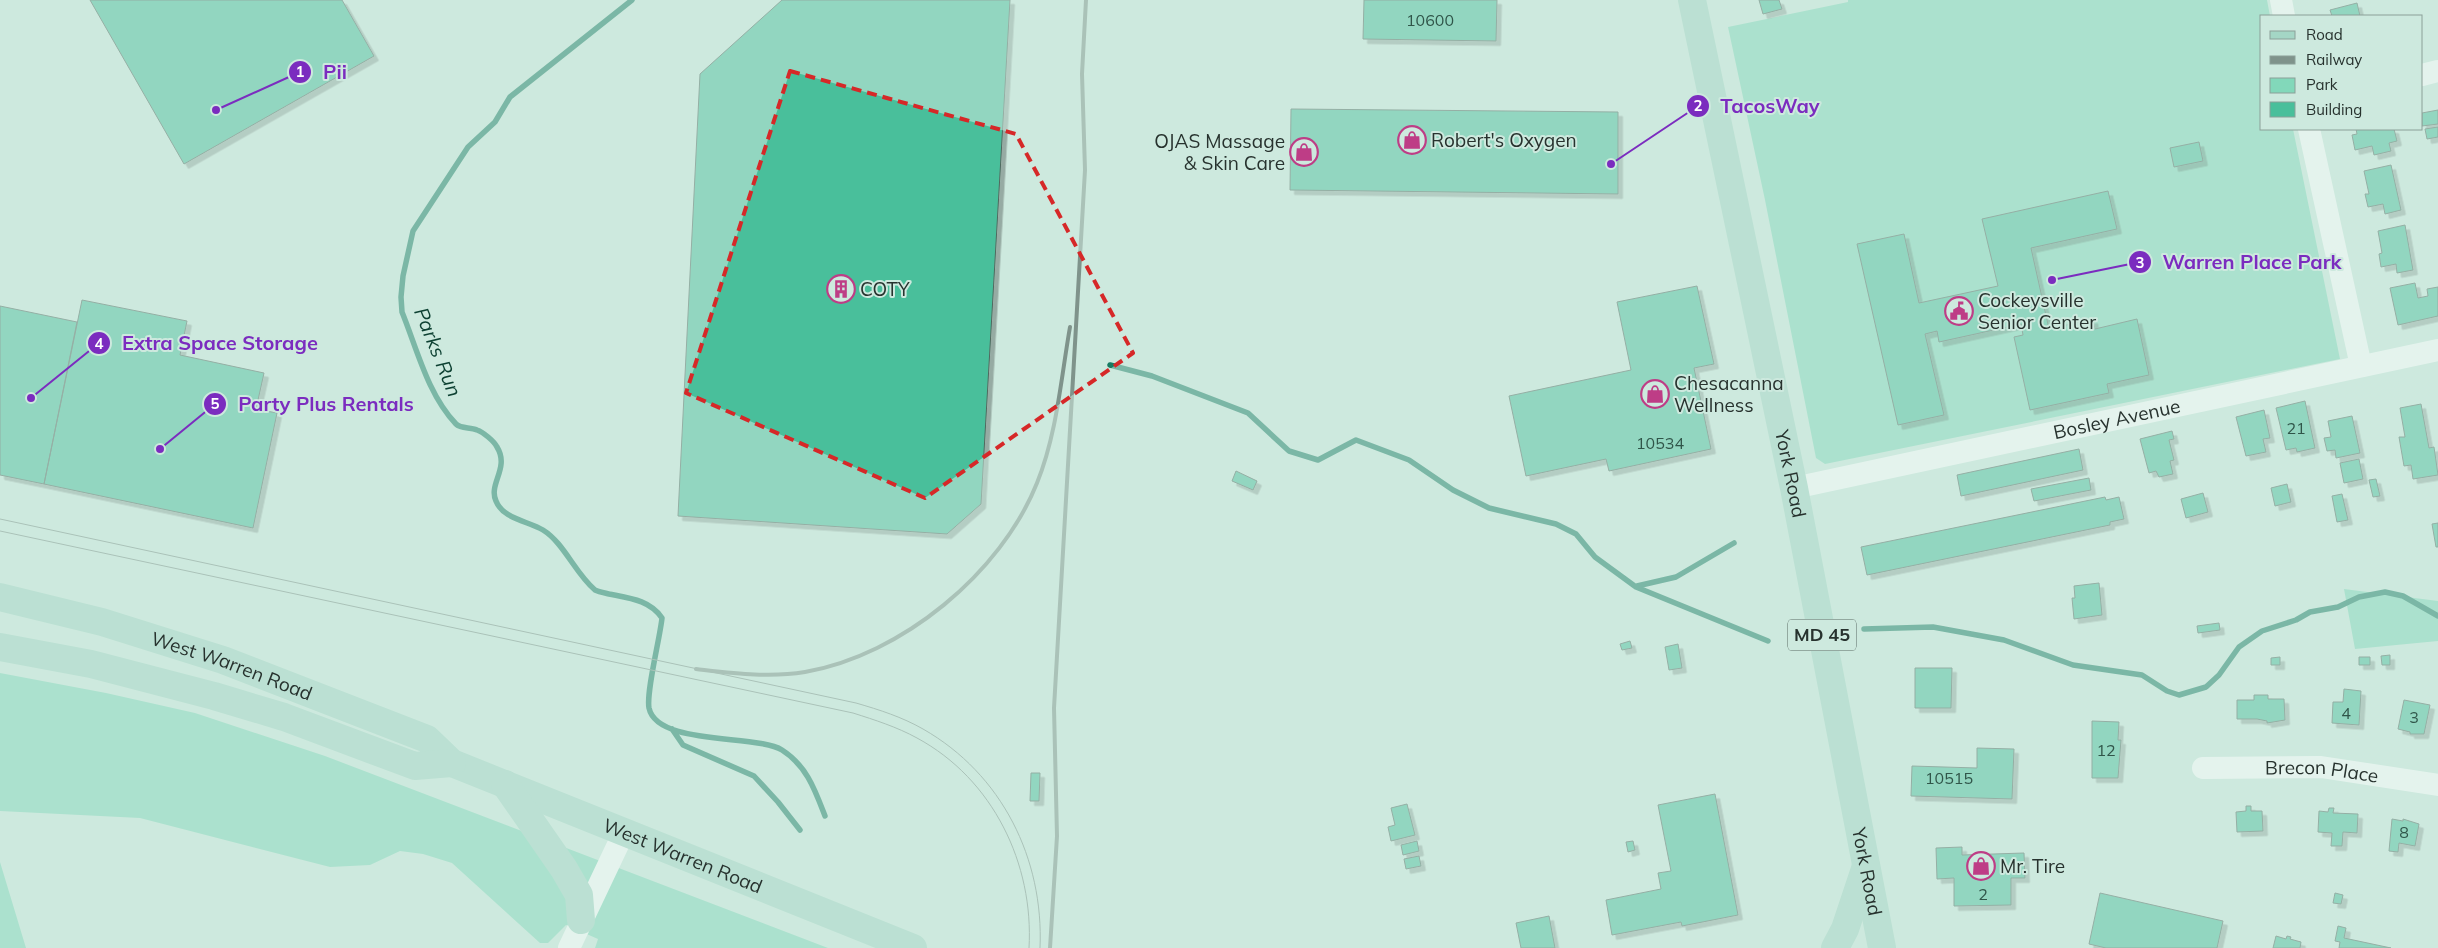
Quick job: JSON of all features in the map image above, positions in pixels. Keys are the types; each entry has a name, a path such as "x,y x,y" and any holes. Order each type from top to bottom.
{"main road":[{"name":"York Road","path":"1692,0 1794,488 1882,948"},
{"name":"West Warren Road","path":"0,597 102,622 223,660 426,739 452,763 913,948"},
{"name":"West Warren Road","path":"0,647 100,666 214,696 284,717 416,766 452,763"},
{"path":"505,784 564,869 579,895 581,920"},
{"path":"1835,948 1845,929 1866,864"}],"street":[{"path":"2281,0 2284,15"},
{"path":"2423,75 2438,71"},
{"path":"2310,130 2361,366"},
{"name":"Bosley Avenue","path":"1794,488 2438,350"},
{"name":"Brecon Place","path":"2204,768 2321,767 2438,785"},
{"path":"569,948 581,920 595,897 624,832"}],"highlighted area":[{"path":"790,71 1016,134 1133,353 925,498 686,393"}],"green space":[{"path":"1848,0 2267,0 2270,15 2260,15 2260,130 2293,130 2340,359 1825,464 1816,458 1765,200 1728,27 1848,2"},
{"path":"2344,589 2438,601 2438,641 2355,649"},
{"path":"0,673 106,693 195,713 325,756 828,948 595,948 598,939 566,925 548,943 540,943 452,863 423,854 400,851 370,865 330,867 140,818 0,811"},
{"path":"0,862 26,948 0,948"}],"building":[{"path":"90,0 342,0 374,56 184,164"},
{"name":"COTY","path":"782,0 1010,0 981,504 947,534 678,516 700,74"},
{"path":"1364,0 1497,0 1496,41 1363,39"},
{"path":"1759,0 1779,0 1782,9 1763,14"},
{"path":"2357,3 2360,15 2332,15 2330,10"},
{"path":"1291,109 1618,112 1618,194 1290,190"},
{"path":"2438,110 2438,124 2423,126 2423,113"},
{"path":"2438,127 2438,137 2427,139 2425,129"},
{"path":"2356,130 2394,130 2397,141 2389,143 2391,151 2374,155 2372,146 2355,150 2352,135 2357,134"},
{"path":"2199,142 2203,161 2174,167 2170,148"},
{"path":"2391,165 2401,210 2385,214 2383,204 2368,207 2365,194 2369,194 2364,171"},
{"name":"Cockeysville Senior Center","path":"2108,191 2117,229 2031,248 2049,329 2093,319 2095,329 2137,319 2149,375 2107,384 2109,393 2030,410 2014,337 2023,335 2021,324 1939,342 1937,331 1925,334 1944,415 1898,425 1857,244 1904,234 1919,303 1998,286 1982,219"},
{"path":"2405,225 2413,270 2397,273 2396,264 2381,267 2379,254 2382,253 2378,231"},
{"path":"2415,283 2418,298 2428,296 2427,289 2438,287 2438,316 2398,325 2390,288"},
{"path":"1697,286 1714,364 1694,368 1711,449 1609,471 1606,459 1526,476 1509,396 1631,370 1617,302"},
{"path":"82,300 187,321 180,355 264,373 256,409 277,413 253,528 44,484"},
{"path":"0,306 77,322 44,484 0,475"},
{"path":"2305,401 2315,448 2297,452 2296,448 2286,450 2276,408"},
{"path":"2421,404 2429,448 2434,447 2438,475 2413,479 2411,465 2404,466 2399,437 2405,437 2400,408"},
{"path":"2264,410 2270,438 2263,439 2266,452 2246,456 2236,417"},
{"path":"2352,416 2360,453 2336,458 2335,450 2327,451 2324,438 2331,437 2328,421"},
{"path":"2172,431 2174,439 2169,440 2174,460 2170,461 2173,474 2159,477 2156,471 2149,473 2140,439"},
{"path":"2079,449 2083,470 1961,496 1957,475"},
{"path":"2359,459 2363,479 2344,483 2340,463"},
{"path":"1236,471 1257,481 1253,490 1232,481"},
{"path":"2089,478 2091,490 2034,501 2031,489"},
{"path":"2376,479 2380,496 2373,497 2369,480"},
{"path":"2287,484 2291,502 2275,506 2271,488"},
{"path":"2203,493 2208,512 2186,518 2181,499"},
{"path":"2342,494 2348,520 2337,522 2332,496"},
{"path":"2105,497 2106,500 2119,497 2124,519 2110,522 2110,525 1867,575 1861,547"},
{"path":"2438,523 2438,547 2436,547 2432,524"},
{"path":"2099,583 2102,615 2074,619 2072,598 2075,598 2074,586"},
{"path":"2219,623 2220,630 2198,633 2197,626"},
{"path":"1630,641 1632,648 1622,650 1620,644"},
{"path":"1678,644 1682,668 1669,670 1665,647"},
{"path":"2390,655 2390,665 2382,665 2381,656"},
{"path":"2280,657 2280,665 2271,665 2271,658"},
{"path":"2359,657 2370,657 2370,665 2359,665"},
{"path":"1915,668 1952,668 1951,708 1915,708"},
{"path":"2344,689 2361,691 2359,725 2332,723 2333,702 2343,702"},
{"path":"2254,695 2268,695 2268,699 2284,699 2285,720 2267,723 2267,721 2257,719 2237,719 2237,700 2254,700"},
{"path":"2404,700 2430,705 2424,734 2410,734 2410,732 2398,729"},
{"path":"2092,721 2119,722 2118,740 2121,740 2118,778 2092,778"},
{"path":"1977,748 2014,749 2012,799 1911,796 1912,766 1977,768"},
{"path":"1031,773 1040,773 1039,801 1030,801"},
{"path":"1715,794 1738,915 1682,926 1681,922 1612,935 1606,900 1661,889 1658,873 1671,871 1658,805"},
{"path":"1407,804 1415,835 1391,841 1388,827 1395,825 1391,808"},
{"path":"2246,806 2251,806 2251,811 2262,811 2263,831 2237,832 2236,812 2246,811"},
{"path":"2329,808 2334,808 2333,813 2358,814 2357,833 2343,832 2342,846 2331,846 2332,833 2318,832 2319,811 2328,812"},
{"path":"2392,819 2403,821 2403,819 2419,824 2415,846 2399,843 2398,852 2389,851"},
{"path":"1417,841 1419,851 1403,855 1401,845"},
{"path":"1633,841 1635,850 1628,852 1626,842"},
{"name":"Mr. Tire","path":"1962,847 1962,855 2024,853 2025,878 2011,878 2011,905 1954,906 1954,878 1937,879 1936,848"},
{"path":"1419,856 1421,866 1406,869 1404,859"},
{"path":"2100,893 2223,921 2217,948 2106,948 2089,944"},
{"path":"2335,893 2343,895 2341,904 2333,903"},
{"path":"1549,916 1555,948 1521,948 1516,923"},
{"path":"2338,926 2346,928 2344,938 2391,948 2339,948 2340,942 2335,941"},
{"path":"2276,936 2286,939 2287,936 2291,937 2290,939 2301,942 2300,948 2273,948"}],"waterway":[{"name":"Parks Run","path":"632,0 510,97 495,122 468,147 413,231 403,276 402,312 424,371 446,412 458,426 479,431 497,447 501,462 494,495 499,507 510,516 543,530 557,542 581,575 595,590 645,604 662,618 649,700 649,708 656,720 670,728 688,734 752,742 782,750 791,756 804,771 814,788 825,816"},
{"path":"1110,365 1152,376 1248,413 1289,451 1318,460 1356,440 1409,460 1453,490 1489,508 1556,524 1576,534 1595,557 1636,587 1768,641"},
{"path":"1637,586 1676,577 1734,543"},
{"path":"1864,629 1933,627 2004,640 2073,665 2142,675 2167,691 2179,695 2206,687 2219,675 2239,647 2262,631 2296,620 2310,612 2338,607 2359,597 2385,592 2403,596 2438,616"},
{"name":"Parks Run","path":"672,729 683,745 754,776 800,830"}],"tram line":[{"path":"0,519 856,703 899,717 923,729 951,748 975,770 996,795 1013,822 1026,851 1035,883 1039,915 1040,948"},
{"path":"0,531 853,713 894,727 917,738 944,755 967,776 987,800 1003,827 1016,855 1029,917 1029,948"}],"railway":[{"path":"1050,948 1057,836 1054,708 1085,170 1082,74 1086,0"},
{"path":"696,669 778,675 805,672 841,663 877,648 912,628 944,605 973,578 999,548 1021,516 1037,483 1054,426 1070,327"}],"place":[{"name":"Pii","path":"216,110"},
{"name":"Robert's Oxygen","path":"1412,140"},
{"name":"OJAS Massage & Skin Care","path":"1304,152"},
{"name":"TacosWay","path":"1611,164"},
{"name":"Warren Place Park","path":"2052,280"},
{"name":"COTY","path":"841,289"},
{"name":"Cockeysville Senior Center","path":"1959,311"},
{"name":"Chesacanna Wellness","path":"1655,394"},
{"name":"Extra Space Storage","path":"31,398"},
{"name":"Party Plus Rentals","path":"160,449"},
{"name":"Mr. Tire","path":"1981,866"}]}
